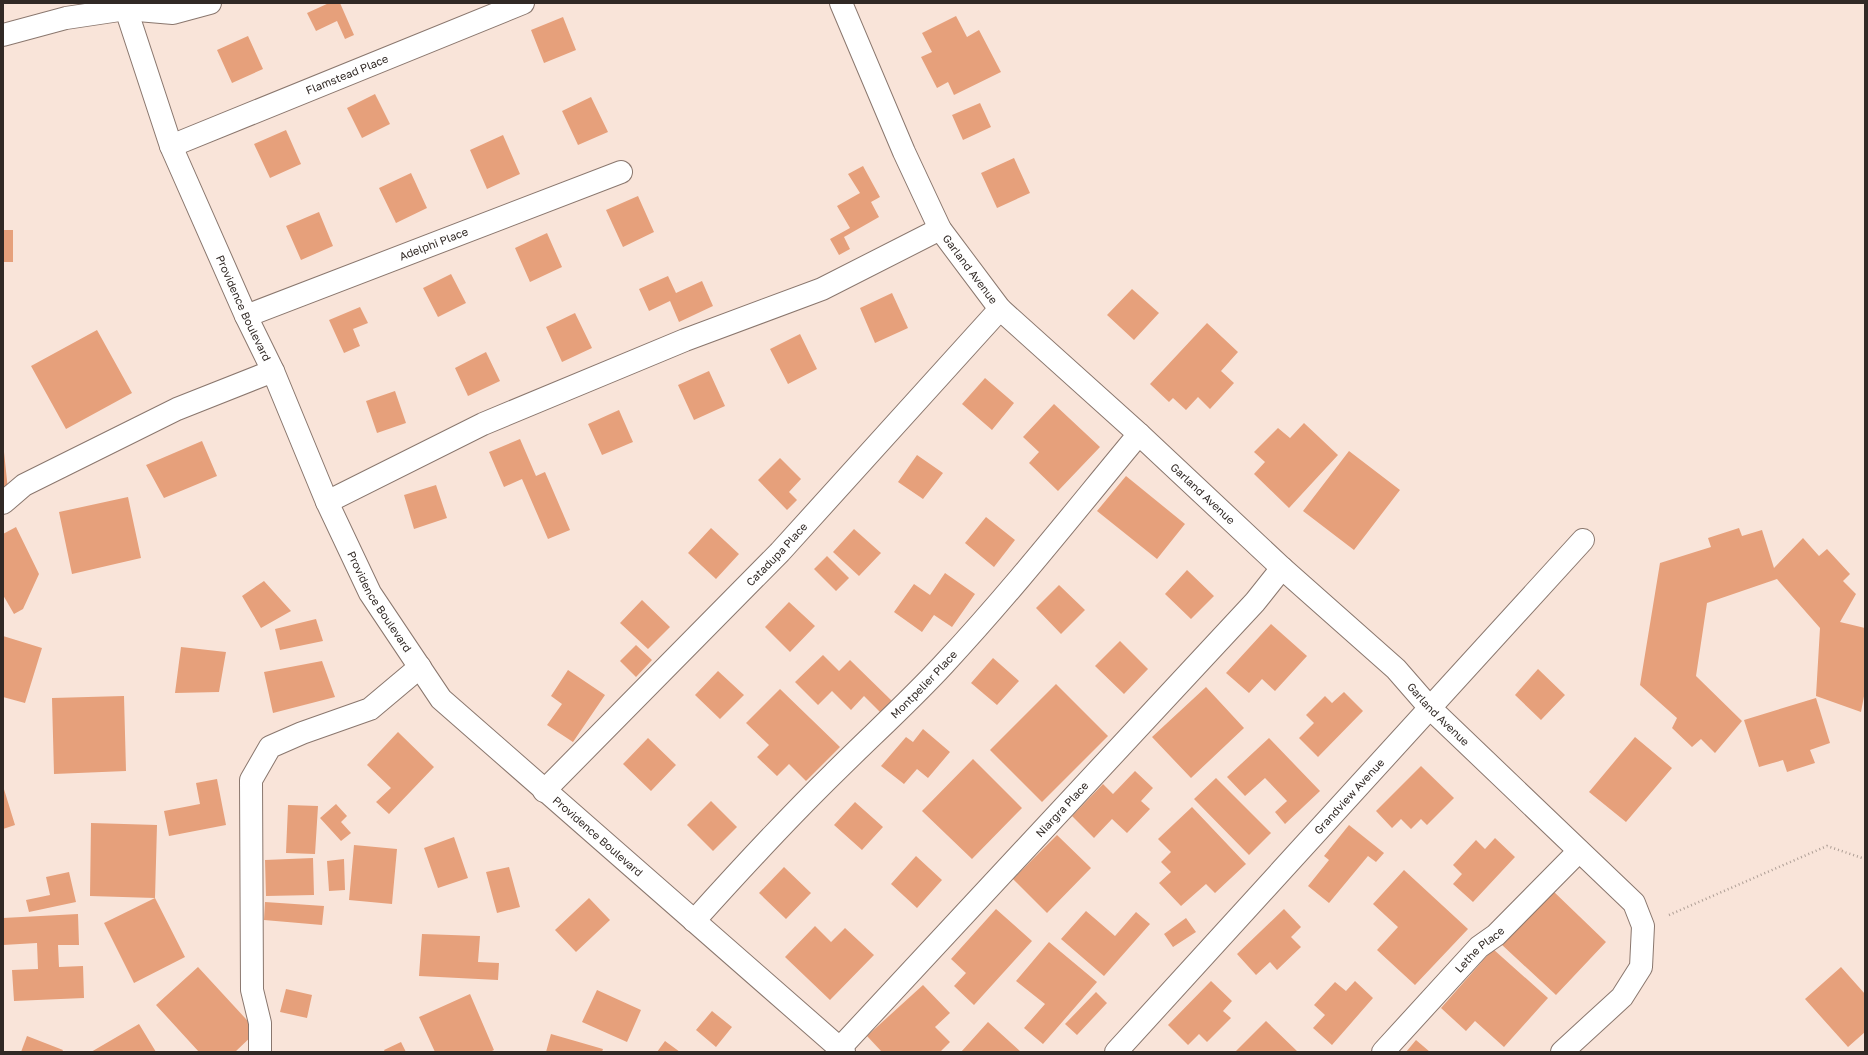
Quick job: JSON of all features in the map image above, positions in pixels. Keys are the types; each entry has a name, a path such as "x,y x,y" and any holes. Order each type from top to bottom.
{"street":[{"path":"3,35 66,18 125,6 173,13 210,3"},
{"name":"Flamstead Place","path":"171,146 523,3"},
{"name":"Garland Avenue","path":"841,3 895,132 940,230 1000,309 1139,434 1282,568 1396,669 1430,708 1634,903 1643,926"},
{"name":"Providence Boulevard","path":"125,6 171,146 246,316 273,371 327,502 370,593 441,699 544,791 842,1050"},
{"name":"Adelphi Place","path":"246,316 621,172"},
{"path":"327,502 483,424 685,340 822,289 940,230"},
{"name":"Catadupa Place","path":"544,791 780,552 1000,309"},
{"path":"3,503 24,484 163,416 273,371"},
{"name":"Montpelier Place","path":"694,921 832,774 943,665 987,617 1011,590 1139,434"},
{"name":"Grandview Avenue","path":"1116,1052 1583,540"},
{"name":"Niargra Place","path":"842,1050 1250,608 1282,568"},
{"path":"260,1052 260,1023 252,990 251,780 270,747 302,732 370,709 420,667"},
{"name":"Lethe Place","path":"1383,1052 1478,947 1496,936 1579,851"},
{"path":"1562,1052 1622,997 1641,967 1643,926"}],"path":[{"path":"1643,926 1827,846 1865,859"}],"building":[{"path":"329,3 340,3 354,35 345,39 337,21 316,31 307,13"},
{"path":"956,16 967,37 979,30 1001,72 954,95 948,82 937,88 921,57 932,52 922,33"},
{"path":"563,17 576,50 544,63 531,30"},
{"path":"248,36 263,69 232,83 217,50"},
{"path":"375,94 390,124 362,138 347,108"},
{"path":"591,97 608,132 578,145 562,111"},
{"path":"980,103 991,127 963,140 952,115"},
{"path":"286,130 301,164 270,178 254,144"},
{"path":"503,135 520,174 487,189 470,150"},
{"path":"1014,158 1030,193 997,208 981,173"},
{"path":"863,166 880,197 871,202 879,217 844,237 850,249 839,255 830,239 850,228 837,206 860,193 848,174"},
{"path":"411,173 427,208 396,223 379,188"},
{"path":"638,196 654,232 623,247 606,210"},
{"path":"319,212 333,246 301,260 286,226"},
{"path":"3,230 13,230 13,262 3,262"},
{"path":"547,233 562,267 530,282 515,248"},
{"path":"451,274 466,303 438,317 423,288"},
{"path":"668,276 676,293 702,281 713,306 679,322 670,301 649,311 639,289"},
{"path":"1132,289 1159,313 1134,340 1107,315"},
{"path":"892,293 908,328 875,343 860,308"},
{"path":"360,307 368,323 353,329 360,346 344,353 329,320"},
{"path":"575,313 592,348 562,362 546,327"},
{"path":"1207,323 1238,352 1221,371 1234,383 1210,409 1198,397 1186,410 1173,398 1169,402 1150,384"},
{"path":"97,330 132,393 66,429 31,366"},
{"path":"800,334 817,369 788,384 770,349"},
{"path":"486,352 500,381 468,396 455,368"},
{"path":"709,371 725,406 694,420 678,385"},
{"path":"985,378 1014,403 992,430 962,404"},
{"path":"395,391 406,423 377,433 366,401"},
{"path":"1054,404 1100,447 1058,491 1029,463 1039,452 1023,437"},
{"path":"619,410 633,442 602,455 588,424"},
{"path":"1304,423 1338,455 1289,508 1254,474 1265,462 1254,452 1278,428 1290,438"},
{"path":"520,439 536,476 545,472 570,530 548,539 522,479 504,487 489,452"},
{"path":"202,441 217,476 164,498 146,465"},
{"path":"1349,451 1400,490 1354,550 1303,511"},
{"path":"4,452 8,490 3,490"},
{"path":"917,455 943,473 923,499 898,482"},
{"path":"780,458 801,479 789,492 797,500 787,510 758,480"},
{"path":"1126,476 1185,524 1157,559 1097,511"},
{"path":"436,485 447,518 414,529 404,495"},
{"path":"128,497 141,558 72,574 59,512"},
{"path":"986,517 1015,540 994,567 965,543"},
{"path":"16,527 39,574 23,609 14,614 3,595 3,534"},
{"path":"711,528 739,554 716,579 688,553"},
{"path":"1739,528 1742,536 1762,530 1774,568 1803,538 1819,556 1827,549 1850,574 1843,581 1856,594 1840,622 1865,628 1865,691 1861,712 1816,696 1820,628 1777,579 1707,603 1696,676 1742,721 1715,753 1701,739 1692,747 1672,728 1677,718 1640,685 1660,563 1711,547 1708,538"},
{"path":"854,529 881,553 859,576 833,552"},
{"path":"827,556 849,578 836,591 814,569"},
{"path":"1187,570 1214,596 1191,619 1165,594"},
{"path":"945,573 975,594 952,627 934,615 922,632 894,612 914,584 930,595"},
{"path":"264,581 291,611 261,628 242,596"},
{"path":"1059,585 1085,610 1061,634 1036,608"},
{"path":"642,600 670,627 648,649 620,623"},
{"path":"789,602 815,626 790,652 765,627"},
{"path":"316,619 323,641 280,650 275,629"},
{"path":"1271,624 1307,656 1275,691 1262,679 1249,693 1226,673"},
{"path":"3,636 42,648 25,703 3,697"},
{"path":"1120,641 1148,669 1124,694 1095,666"},
{"path":"636,645 652,660 636,677 620,661"},
{"path":"181,647 226,652 219,692 175,693"},
{"path":"823,655 839,671 850,660 893,702 881,713 864,696 851,710 832,691 818,705 795,682"},
{"path":"993,658 1019,681 997,705 971,683"},
{"path":"322,661 335,697 273,713 264,672"},
{"path":"1538,669 1565,695 1541,720 1515,695"},
{"path":"568,670 605,695 573,742 547,725 562,704 551,696"},
{"path":"718,671 744,695 720,719 695,695"},
{"path":"1056,684 1108,736 1042,802 990,750"},
{"path":"1206,687 1244,728 1191,778 1152,737"},
{"path":"780,689 840,747 806,781 789,764 777,776 757,757 769,745 746,723"},
{"path":"1344,692 1363,711 1318,757 1299,738 1314,723 1306,715 1325,696 1332,703"},
{"path":"124,696 126,771 54,774 52,698"},
{"path":"1816,698 1830,743 1810,750 1815,763 1787,772 1783,760 1759,767 1744,720"},
{"path":"923,729 950,752 928,778 917,769 904,784 881,766 906,737 913,742"},
{"path":"398,732 434,767 389,814 376,802 391,788 367,765"},
{"path":"1635,737 1672,768 1626,822 1589,792"},
{"path":"648,738 676,765 651,791 623,764"},
{"path":"1269,738 1320,791 1285,824 1275,812 1287,801 1265,778 1245,796 1227,777"},
{"path":"973,759 1022,808 972,859 922,811"},
{"path":"1421,766 1454,798 1427,825 1421,819 1411,829 1401,819 1392,828 1376,811"},
{"path":"1135,771 1153,788 1141,801 1150,809 1127,833 1112,819 1094,838 1072,816 1103,784 1113,794"},
{"path":"1216,778 1271,833 1249,855 1194,799"},
{"path":"217,779 226,825 169,836 164,811 200,804 196,783"},
{"path":"3,786 15,825 3,829"},
{"path":"711,801 737,827 713,851 687,825"},
{"path":"855,802 883,827 862,850 834,825"},
{"path":"336,804 347,816 341,822 351,833 341,841 320,818"},
{"path":"288,805 318,806 315,854 286,853"},
{"path":"1192,807 1246,864 1215,893 1206,884 1181,906 1159,883 1171,872 1161,862 1171,852 1158,839"},
{"path":"91,823 157,825 155,898 90,896"},
{"path":"1349,825 1384,853 1376,862 1368,856 1329,903 1308,886 1329,860 1324,856"},
{"path":"1057,835 1091,868 1047,913 1013,879"},
{"path":"454,837 468,878 438,888 424,848"},
{"path":"1495,838 1515,857 1473,902 1453,884 1462,874 1453,865 1476,840 1485,849"},
{"path":"354,845 397,849 392,904 349,900"},
{"path":"916,856 942,880 917,908 891,884"},
{"path":"313,858 314,895 266,896 265,860"},
{"path":"344,859 345,890 329,891 327,861"},
{"path":"509,867 520,907 497,913 486,872"},
{"path":"784,867 811,893 786,919 759,893"},
{"path":"1404,870 1468,929 1415,985 1377,950 1398,927 1373,904"},
{"path":"69,872 76,902 29,912 26,900 50,895 46,877"},
{"path":"1552,890 1606,942 1556,995 1501,944"},
{"path":"155,898 185,957 134,983 104,923"},
{"path":"589,898 610,920 576,952 555,930"},
{"path":"265,902 324,906 322,925 264,920"},
{"path":"996,909 1032,941 974,1005 954,986 966,973 951,959"},
{"path":"1284,909 1301,927 1291,937 1301,947 1277,970 1270,962 1256,975 1237,954"},
{"path":"1086,911 1115,936 1136,912 1150,924 1104,976 1061,939"},
{"path":"78,914 79,945 58,945 59,967 83,966 84,998 14,1001 12,970 38,969 37,943 3,945 3,918"},
{"path":"1186,918 1196,932 1173,947 1164,934"},
{"path":"815,926 831,942 845,928 874,955 830,1000 785,957"},
{"path":"422,934 480,936 478,962 499,963 498,980 419,976"},
{"path":"1049,942 1097,982 1043,1044 1024,1028 1045,1004 1016,981"},
{"path":"1493,949 1548,998 1504,1047 1475,1021 1466,1031 1441,1008"},
{"path":"198,967 257,1031 235,1052 199,1052 156,1005"},
{"path":"1841,967 1865,994 1865,1032 1848,1047 1805,999"},
{"path":"1211,981 1232,1001 1223,1011 1231,1018 1207,1042 1199,1034 1188,1045 1168,1025"},
{"path":"1355,981 1373,998 1332,1045 1313,1028 1325,1015 1314,1005 1335,982 1346,991"},
{"path":"923,985 950,1013 935,1027 950,1042 940,1052 882,1052 867,1036"},
{"path":"286,989 312,995 307,1018 280,1012"},
{"path":"597,990 641,1010 627,1042 582,1022"},
{"path":"1096,992 1107,1003 1077,1035 1065,1024"},
{"path":"470,994 494,1050 490,1052 435,1052 419,1017"},
{"path":"712,1011 732,1027 716,1047 696,1030"},
{"path":"1266,1021 1298,1052 1235,1052"},
{"path":"988,1022 1021,1052 961,1052"},
{"path":"139,1024 156,1052 91,1052"},
{"path":"551,1034 603,1049 602,1052 546,1052"},
{"path":"27,1036 63,1050 62,1052 21,1052"},
{"path":"1416,1040 1430,1052 1406,1052"},
{"path":"665,1041 680,1052 657,1052"},
{"path":"401,1042 406,1052 385,1052 384,1050"}]}
